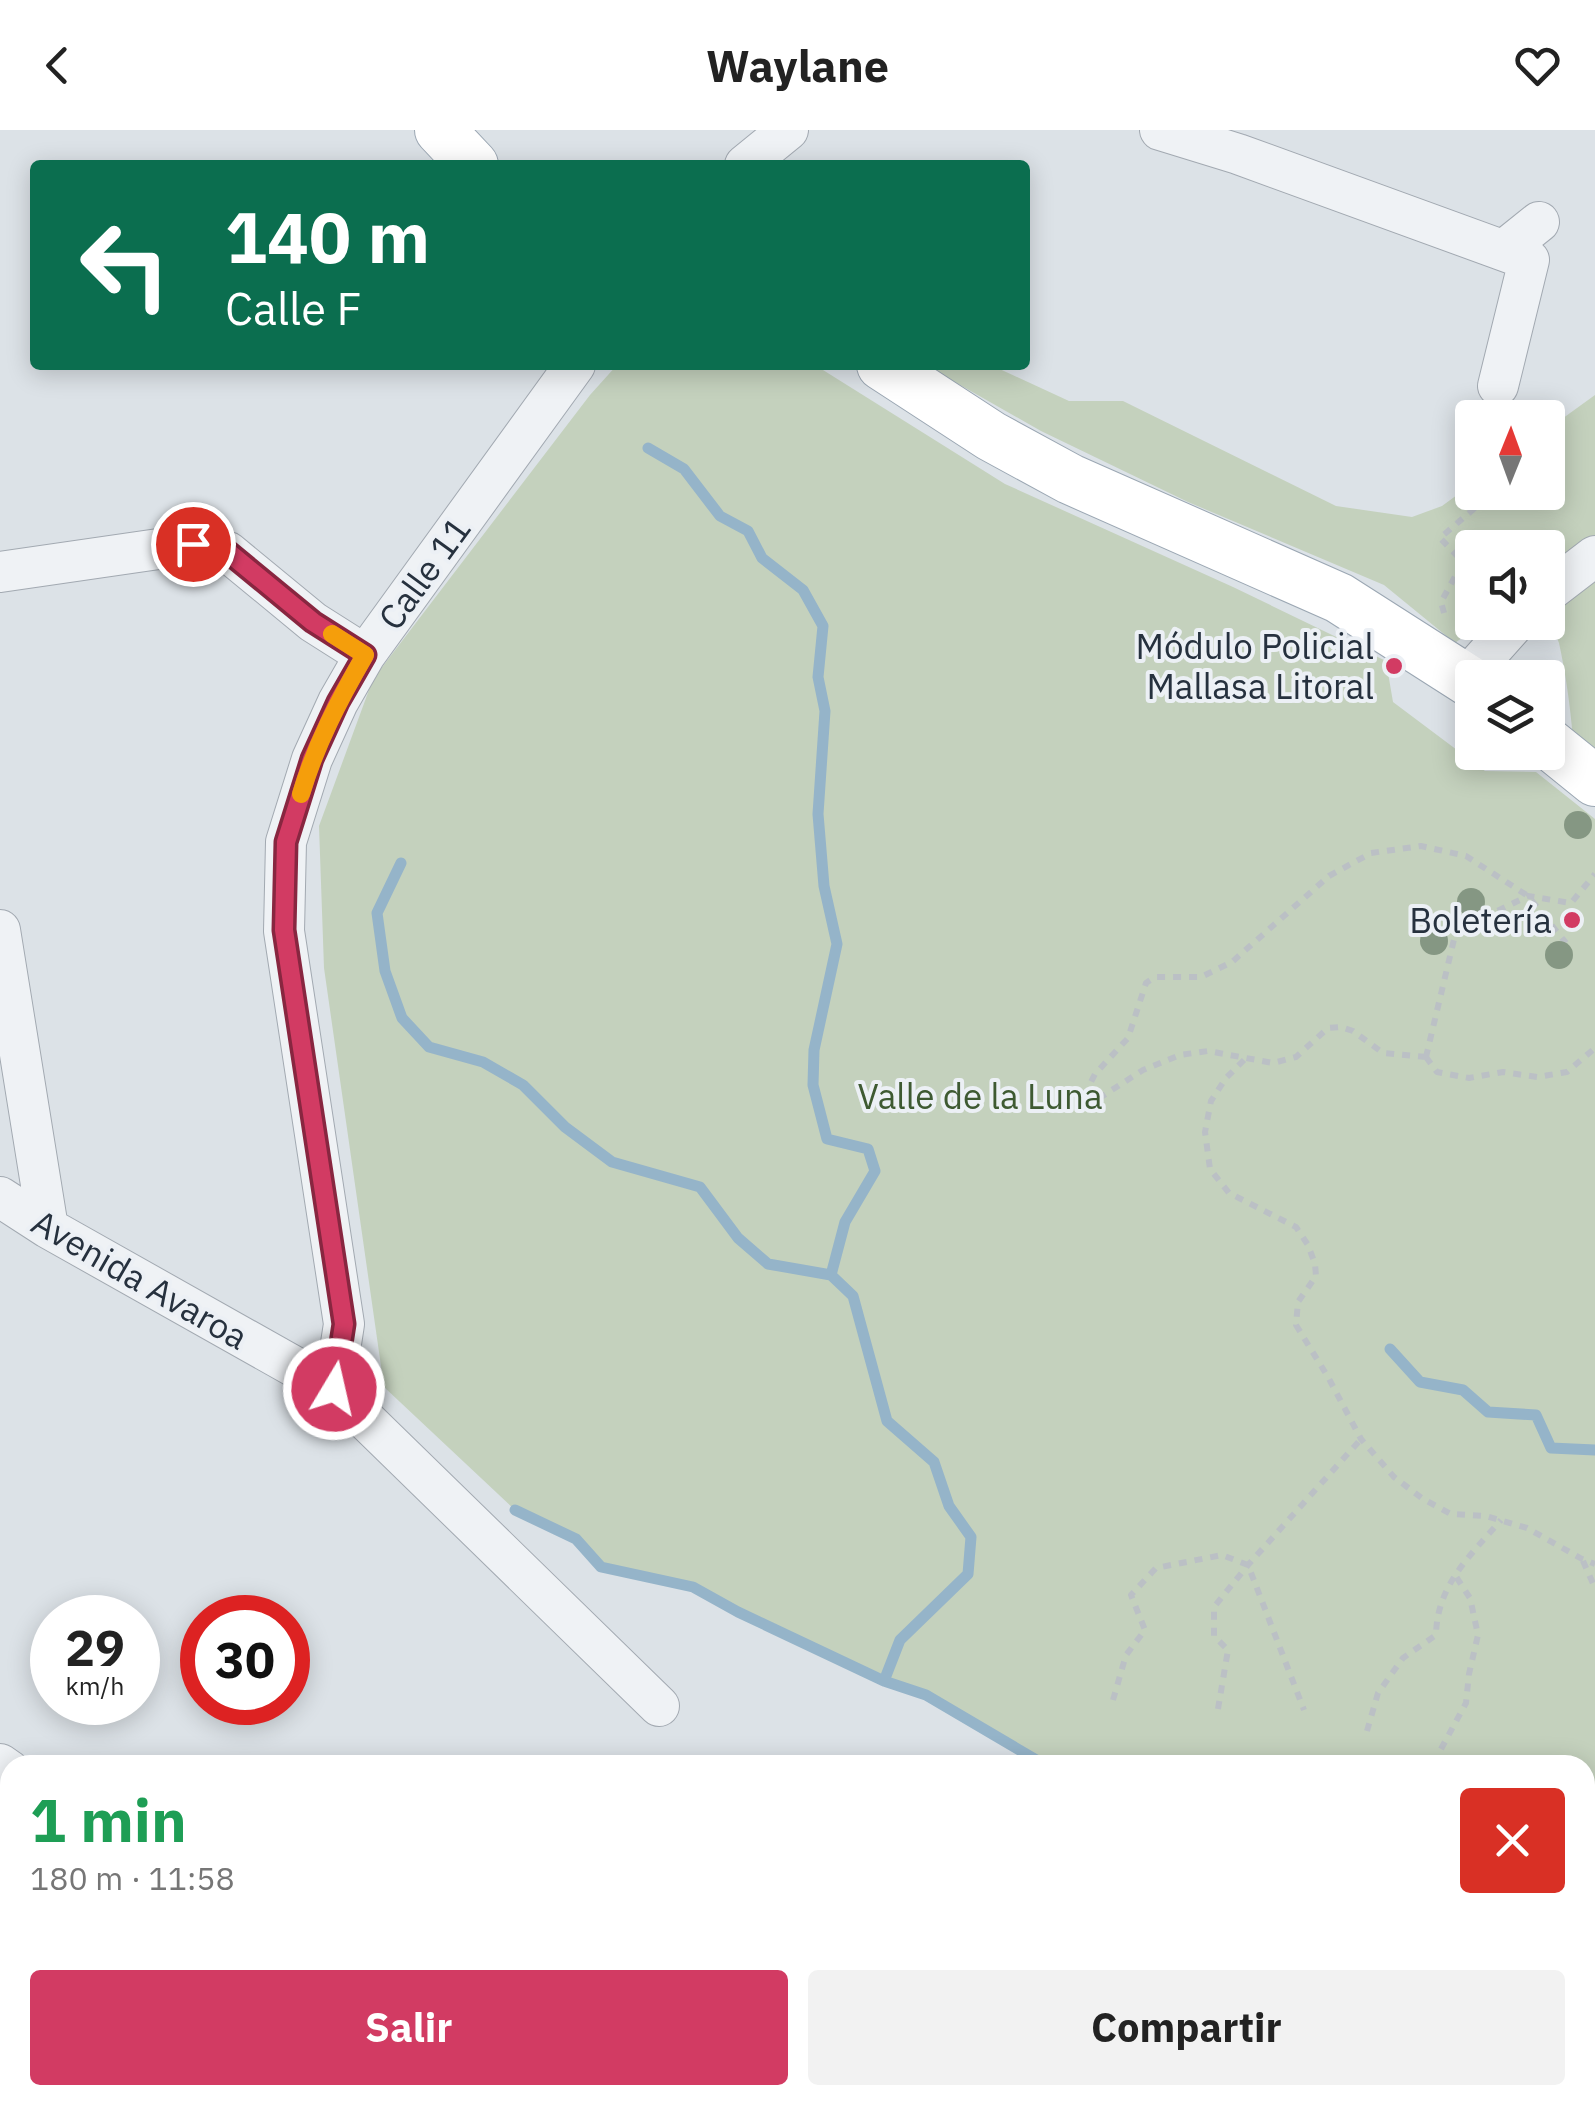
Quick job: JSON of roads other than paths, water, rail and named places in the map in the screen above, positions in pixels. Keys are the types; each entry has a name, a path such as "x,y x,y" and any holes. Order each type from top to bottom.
{"main road":[{"path":"440,130 467,160"},
{"path":"890,370 992,436 1070,478 1339,598 1455,671"},
{"path":"1565,757 1595,781"}],"street":[{"path":"752,160 788,130"},
{"path":"1160,130 1524,244 1498,386"},
{"name":"Calle 11","path":"334,1389 344,1324 284,930 286,842 312,759 365,655 571,370"},
{"path":"0,572 193,544 228,552 313,622 365,655"},
{"path":"1565,579 1595,556"},
{"path":"1485,660 1501,640"},
{"path":"0,930 48,1228"},
{"name":"Avenida Avaroa","path":"0,1197 334,1389 658,1706"}],"waterway":[{"path":"648,448 684,469 720,516 748,531 762,558 803,590 823,626 818,677 825,711 818,814 824,886 837,944 814,1050 813,1085 827,1139 868,1149 875,1171 845,1222 831,1275 853,1296 887,1421 934,1462 949,1506 971,1537 968,1574 900,1640 884,1681 926,1695 1028,1755"},
{"path":"401,863 377,913 385,971 402,1018 429,1047 483,1062 523,1085 565,1127 612,1162 700,1187 738,1238 768,1264 831,1275"},
{"path":"1390,1349 1420,1382 1463,1390 1488,1412 1536,1415 1551,1448 1595,1450"},
{"path":"515,1510 576,1539 601,1567 693,1587 884,1681"}],"place":[{"name":"Módulo Policial Mallasa Litoral","path":"1394,666"},
{"name":"Boletería","path":"1572,920"}],"park label":[{"name":"Valle de la Luna","path":"980,1096"}]}
